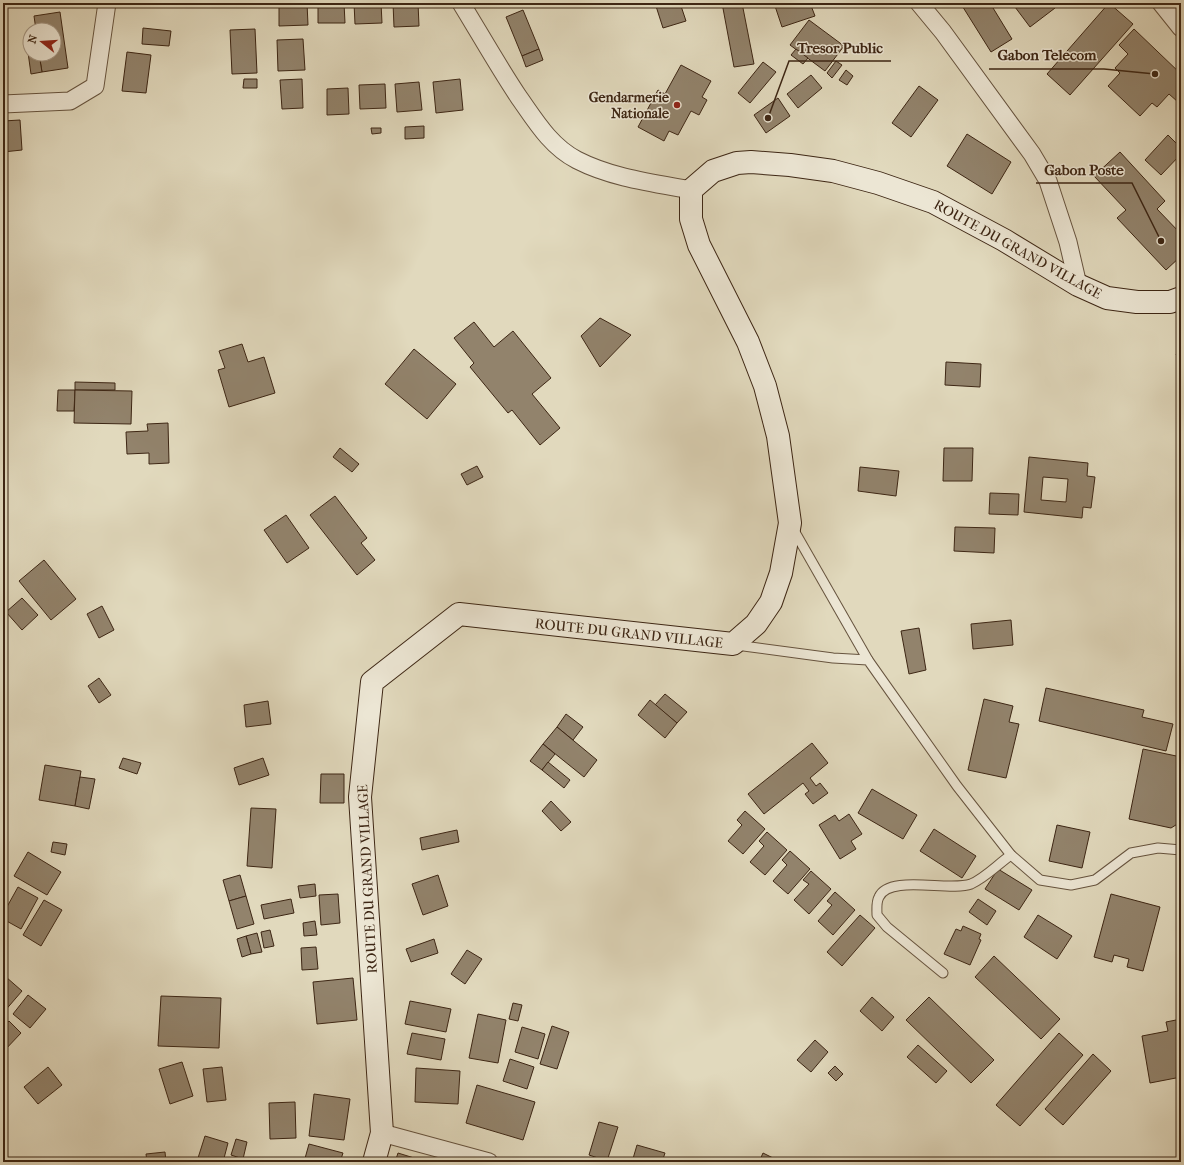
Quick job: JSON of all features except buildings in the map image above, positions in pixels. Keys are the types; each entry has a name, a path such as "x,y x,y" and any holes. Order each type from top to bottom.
{"street":[{"path":"3,104 70,101 95,86 107,3"},
{"path":"461,3 497,65 539,127 558,147 577,160 607,171 691,190"},
{"path":"919,3 943,32 1032,154 1048,181 1068,242 1078,285"},
{"path":"1161,3 1181,28"},
{"name":"ROUTE DU GRAND VILLAGE","path":"374,1162 382,1133 360,797 372,682 459,614 732,644 756,624 771,602 781,573 790,522 778,436 766,386 748,342 698,246 691,219 691,190 713,171 737,164 751,162 790,165 832,171 878,183 933,202 1004,240 1078,285 1107,298 1137,302 1170,302 1181,298"},
{"path":"382,1133 489,1162"}],"lane":[{"path":"790,522 868,660 957,786 1011,855 1040,880 1071,885 1095,880 1131,853 1158,848 1181,850"},
{"path":"732,644 833,658 868,660"},
{"path":"943,973 887,927 877,915 878,897 884,891 898,885 939,885 956,887 970,884 1011,855"}],"place":[{"name":"Gabon Telecom","path":"1155,74"},
{"name":"Gendarmerie Nationale","path":"677,105"},
{"name":"Tresor Public","path":"768,118"},
{"name":"Gabon Poste","path":"1161,241"}]}
